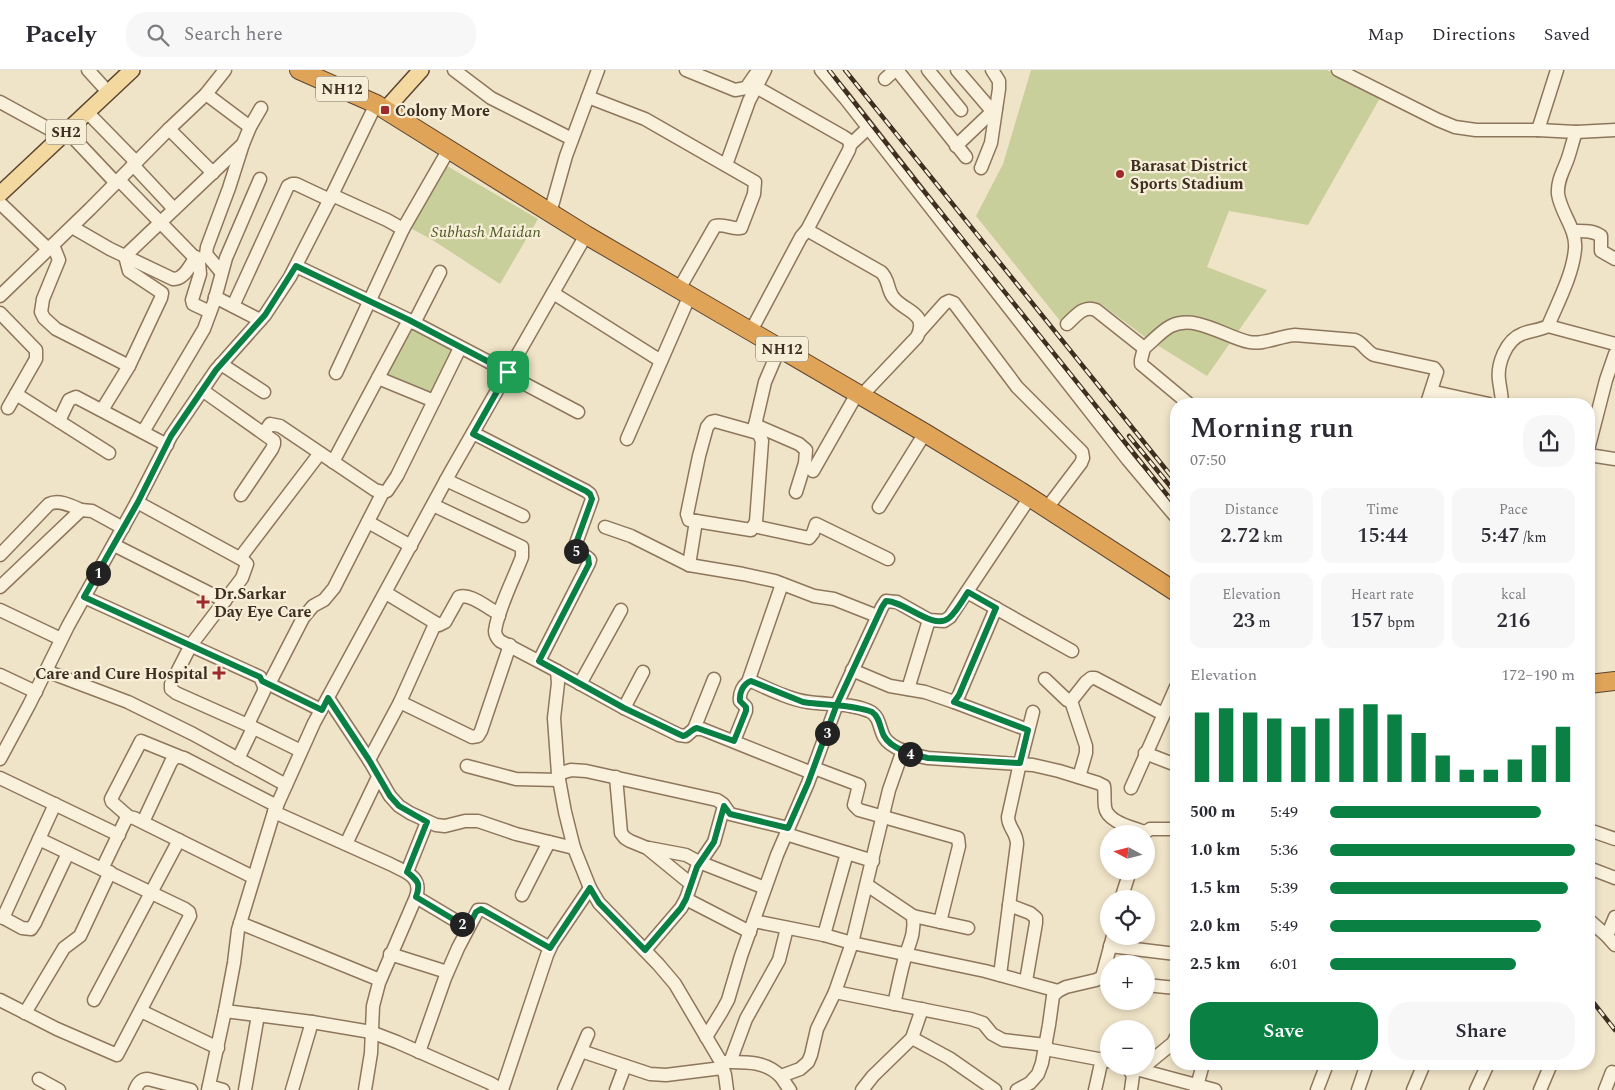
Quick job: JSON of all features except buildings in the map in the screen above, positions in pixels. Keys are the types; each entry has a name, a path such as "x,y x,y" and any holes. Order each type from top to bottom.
{"highway":[{"name":"NH12","path":"308,72 380,107 449,148 586,235 860,394 1030,497 1170,588"},
{"path":"1595,683 1615,681"}],"main road":[{"name":"SH2","path":"2,189 132,70"},
{"path":"380,107 422,70"}],"street":[{"path":"88,70 108,92"},
{"path":"0,296 72,227 169,128 206,94 225,70"},
{"path":"454,70 492,98 572,138"},
{"path":"550,213 572,138 598,70"},
{"path":"686,70 735,90 746,88 758,70"},
{"path":"726,165 756,87 765,70"},
{"path":"821,70 1128,460 1170,510"},
{"path":"885,79 896,70 966,157"},
{"path":"928,70 960,110"},
{"path":"957,70 995,110"},
{"path":"980,168 992,144 999,81 992,70"},
{"path":"1338,70 1430,117 1455,127 1476,130 1576,132 1615,130"},
{"path":"1538,130 1556,70"},
{"path":"751,330 801,237 807,230 850,145 848,139 756,87"},
{"path":"206,94 250,127"},
{"path":"588,97 645,119 755,182 754,194 741,228 723,225 714,226 684,292 661,361 627,439"},
{"path":"0,102 64,134 161,222 196,257 201,267 192,300 194,304 210,312"},
{"path":"0,759 36,692 61,639 138,502 167,445 202,390 221,364 260,320 296,266 380,107"},
{"path":"221,272 206,254 207,247 243,144 261,108"},
{"path":"956,146 995,110"},
{"path":"87,112 174,210"},
{"path":"169,128 213,173"},
{"path":"850,145 868,128"},
{"path":"1501,398 1498,379 1500,363 1508,346 1519,335 1539,331 1548,326 1574,262 1576,247 1573,231 1558,194 1560,177 1568,159 1576,132"},
{"path":"125,256 243,144"},
{"path":"336,373 403,229 449,148"},
{"path":"143,432 204,329 221,272 260,179"},
{"path":"233,306 288,186 292,184 331,197 403,229"},
{"path":"0,203 51,247 59,260 43,299 42,312 44,318 56,328 129,366"},
{"path":"72,227 98,243 168,277 177,279 182,276 196,257"},
{"path":"807,230 884,274 895,299 917,317 920,323 920,330"},
{"path":"1573,231 1597,233 1601,236 1601,251 1615,259"},
{"path":"223,1090 208,1088 218,1048 240,923 275,809 301,750 328,698 386,594 446,480 586,235"},
{"path":"102,410 129,366 160,303 162,293 129,271 125,256"},
{"path":"296,266 412,322 578,412"},
{"path":"333,462 378,378 440,272"},
{"path":"553,293 661,361"},
{"path":"215,297 260,320"},
{"path":"813,471 860,394 917,337 920,330 945,303 949,302 954,303 1017,387 1082,452 1083,458 1080,463 1047,508"},
{"path":"1067,324 1084,308 1090,308 1096,310 1144,348"},
{"path":"0,313 37,353 36,359 8,408"},
{"path":"1182,398 1141,364 1140,360 1144,348 1170,327 1187,322 1255,343 1295,335 1355,340 1374,355 1434,368 1437,372 1428,398"},
{"path":"1548,326 1615,344"},
{"path":"780,347 765,382 757,429 762,441 762,447 756,522 751,530 689,520 687,517 699,456 707,427 711,422 715,421 757,429 799,444 806,450 796,492"},
{"path":"264,433 270,424 275,424 375,490 387,492 397,476 460,348"},
{"path":"1595,415 1615,354"},
{"path":"221,364 264,392"},
{"path":"378,378 434,401"},
{"path":"202,390 272,438 274,444 241,495"},
{"path":"1430,398 1433,394 1439,393 1462,398"},
{"path":"16,394 109,453"},
{"path":"59,422 72,398 76,397 167,445"},
{"path":"879,507 925,433"},
{"path":"473,434 586,491 592,499 575,546 575,550 578,553 588,557 589,564 539,661"},
{"path":"240,558 320,453"},
{"path":"1595,455 1615,459"},
{"path":"446,480 523,516"},
{"path":"238,759 251,727 250,720 264,691 266,682 303,618 313,606 324,600 334,588 383,492"},
{"path":"706,1037 728,1000 765,888 813,770 837,704 877,616 886,601 897,602 930,620 944,622 950,617 968,592 1030,497"},
{"path":"0,555 49,504 56,501 81,510 92,511 123,528"},
{"path":"138,502 240,558 247,564 242,578 191,645 173,678 171,689 301,750"},
{"path":"433,505 522,547 522,557 499,616 495,632 500,641 624,708 683,736 686,736 694,729 714,679"},
{"path":"0,587 81,510"},
{"path":"688,565 696,521"},
{"path":"368,522 411,546"},
{"path":"756,522 758,527 809,538 816,524 888,559"},
{"path":"605,527 631,536 688,565 748,575 782,584 814,596 834,599 877,616"},
{"path":"114,545 225,601"},
{"path":"734,741 746,711 746,707 740,698 744,686 748,682 782,584"},
{"path":"968,592 1072,651"},
{"path":"386,594 439,625 445,622 459,597 462,596 469,597 496,612 499,616"},
{"path":"84,597 260,677 266,682 322,710"},
{"path":"954,702 959,695 996,608"},
{"path":"0,610 61,639"},
{"path":"580,684 621,610"},
{"path":"908,689 930,620"},
{"path":"369,760 400,702 435,624"},
{"path":"400,702 472,737 478,736 510,646"},
{"path":"852,670 890,686 925,692 1028,730"},
{"path":"46,671 128,702 193,734 286,785"},
{"path":"557,671 558,683 554,718 558,777 574,848 590,888 599,903 675,984 724,1064 727,1090"},
{"path":"624,708 643,672"},
{"path":"0,675 36,692"},
{"path":"1071,701 1086,682 1091,678 1095,678 1163,714"},
{"path":"1045,680 1067,700 1071,701 1086,746 1086,754 1079,777"},
{"path":"748,682 751,681 803,702 837,704 872,712 878,719 884,737 913,756 1020,763 1059,770 1098,783 1104,786 1105,808 1108,815 1127,825"},
{"path":"328,698 369,760 390,796 399,806 427,822 445,826 465,821 478,822 509,832 574,848"},
{"path":"1131,788 1170,699"},
{"path":"1000,974 1017,844 1015,833 1009,825 1008,817 1034,712"},
{"path":"694,729 702,729 813,770 855,783 859,788 854,805 856,808 958,838 959,846 940,922"},
{"path":"253,877 144,822 129,818 112,802 111,799 141,741 184,758 275,809 407,872 417,881 419,888 416,897 390,954 373,1006 371,1053 365,1090"},
{"path":"780,1076 800,1069 808,1062 817,1030 836,992 852,943 891,782 903,750"},
{"path":"1146,753 1170,763"},
{"path":"144,822 171,762 178,756"},
{"path":"467,766 516,779 558,777 577,770 717,800 730,814 787,831 872,861"},
{"path":"346,844 378,777"},
{"path":"616,777 621,833 624,838 647,848 686,855 765,888"},
{"path":"0,778 119,835"},
{"path":"55,804 2,917 22,928 31,929 68,852"},
{"path":"645,950 686,899 699,862 714,842 724,806"},
{"path":"26,1013 64,948 80,936 119,835 126,820 129,818"},
{"path":"407,872 427,822"},
{"path":"1155,829 1170,830"},
{"path":"1595,832 1615,838"},
{"path":"0,1000 57,1030 117,1055 190,916 189,912 185,909 39,839"},
{"path":"94,1000 179,840"},
{"path":"522,895 549,842"},
{"path":"647,848 691,884"},
{"path":"824,935 847,853"},
{"path":"1595,870 1615,878"},
{"path":"867,885 913,916 968,928"},
{"path":"502,1090 542,966 550,948 590,888"},
{"path":"416,897 468,928"},
{"path":"686,899 752,927 787,928 824,935 852,943 1000,974 1058,991 1100,981"},
{"path":"1009,905 1030,913 1036,918 1026,981"},
{"path":"419,1052 448,972 476,912 481,909 550,948"},
{"path":"894,1004 906,954 914,932 913,916"},
{"path":"1611,940 1615,917"},
{"path":"240,923 380,980"},
{"path":"1595,925 1611,940"},
{"path":"724,1064 778,960 787,928"},
{"path":"1132,945 1170,953"},
{"path":"390,954 448,972"},
{"path":"1155,986 1170,987"},
{"path":"1026,1088 1038,1074 1050,1025 1051,1001 1058,991"},
{"path":"836,992 970,1019 984,1023 992,1034 1003,1040 1100,1059"},
{"path":"862,1090 873,1076 912,1038 922,1009"},
{"path":"141,1011 218,1048"},
{"path":"225,1011 371,1032 490,1082 495,1086 496,1090"},
{"path":"245,1090 258,1015"},
{"path":"292,1090 312,1022"},
{"path":"564,1090 588,1034"},
{"path":"912,1038 949,1058 995,1090"},
{"path":"1155,1056 1170,1045"},
{"path":"581,1050 625,1066 658,1075 724,1064 754,1063 774,1070 790,1090"},
{"path":"616,1090 625,1066"},
{"path":"1197,1088 1202,1070"},
{"path":"1318,1090 1326,1070"},
{"path":"1358,1090 1365,1070"},
{"path":"1414,1090 1422,1070"},
{"path":"1476,1090 1485,1070"},
{"path":"1540,1090 1548,1070"},
{"path":"1605,1090 1612,1072 1615,1076"},
{"path":"1155,1074 1197,1088 1215,1090"},
{"path":"1096,1090 1100,1075"},
{"path":"1131,1090 1136,1075"},
{"path":"39,1079 59,1090"},
{"path":"135,1090 140,1081 148,1079 191,1090"}],"green space":[{"path":"1031,70 1327,70 1380,98 1308,225 1229,211 1207,267 1267,290 1207,376 1149,340 1101,304 1083,302 1061,322 976,216 1003,164"},
{"name":"Subhash Maidan","path":"442,163 538,219 500,284 434,241 407,226"},
{"path":"408,325 457,349 433,398 383,376"}],"railway":[{"path":"829,70 1170,499"},
{"path":"845,70 1170,475"},
{"path":"1129,436 1170,486"},
{"path":"1595,1005 1615,1030"}],"place":[{"name":"Colony More","path":"385,110"},
{"name":"Barasat District Sports Stadium","path":"1120,174"},
{"name":"Dr.Sarkar Day Eye Care","path":"203,602"},
{"name":"Care and Cure Hospital","path":"219,673"}],"route":[{"path":"508,372 409,320 296,266 265,315 216,370 171,436 138,502 84,597 260,677 262,681 322,710 328,698 369,760 390,796 399,806 427,822 407,872 417,881 419,888 416,897 468,928 476,912 481,909 550,948 590,888 599,903 645,950 681,908 686,899 699,862 714,842 724,806 730,814 735,816 788,828 824,743 837,704 886,601 897,602 930,620 944,622 950,617 968,592 996,608 959,695 954,702 1028,730 1020,763 913,756 884,737 878,719 872,712 844,705 837,704 803,702 751,681 746,683 740,694 740,701 746,707 746,711 734,741 697,728 683,736 624,708 539,661 589,564 590,560 588,557 578,553 575,550 575,546 592,499 586,491 473,434 508,372"}]}
